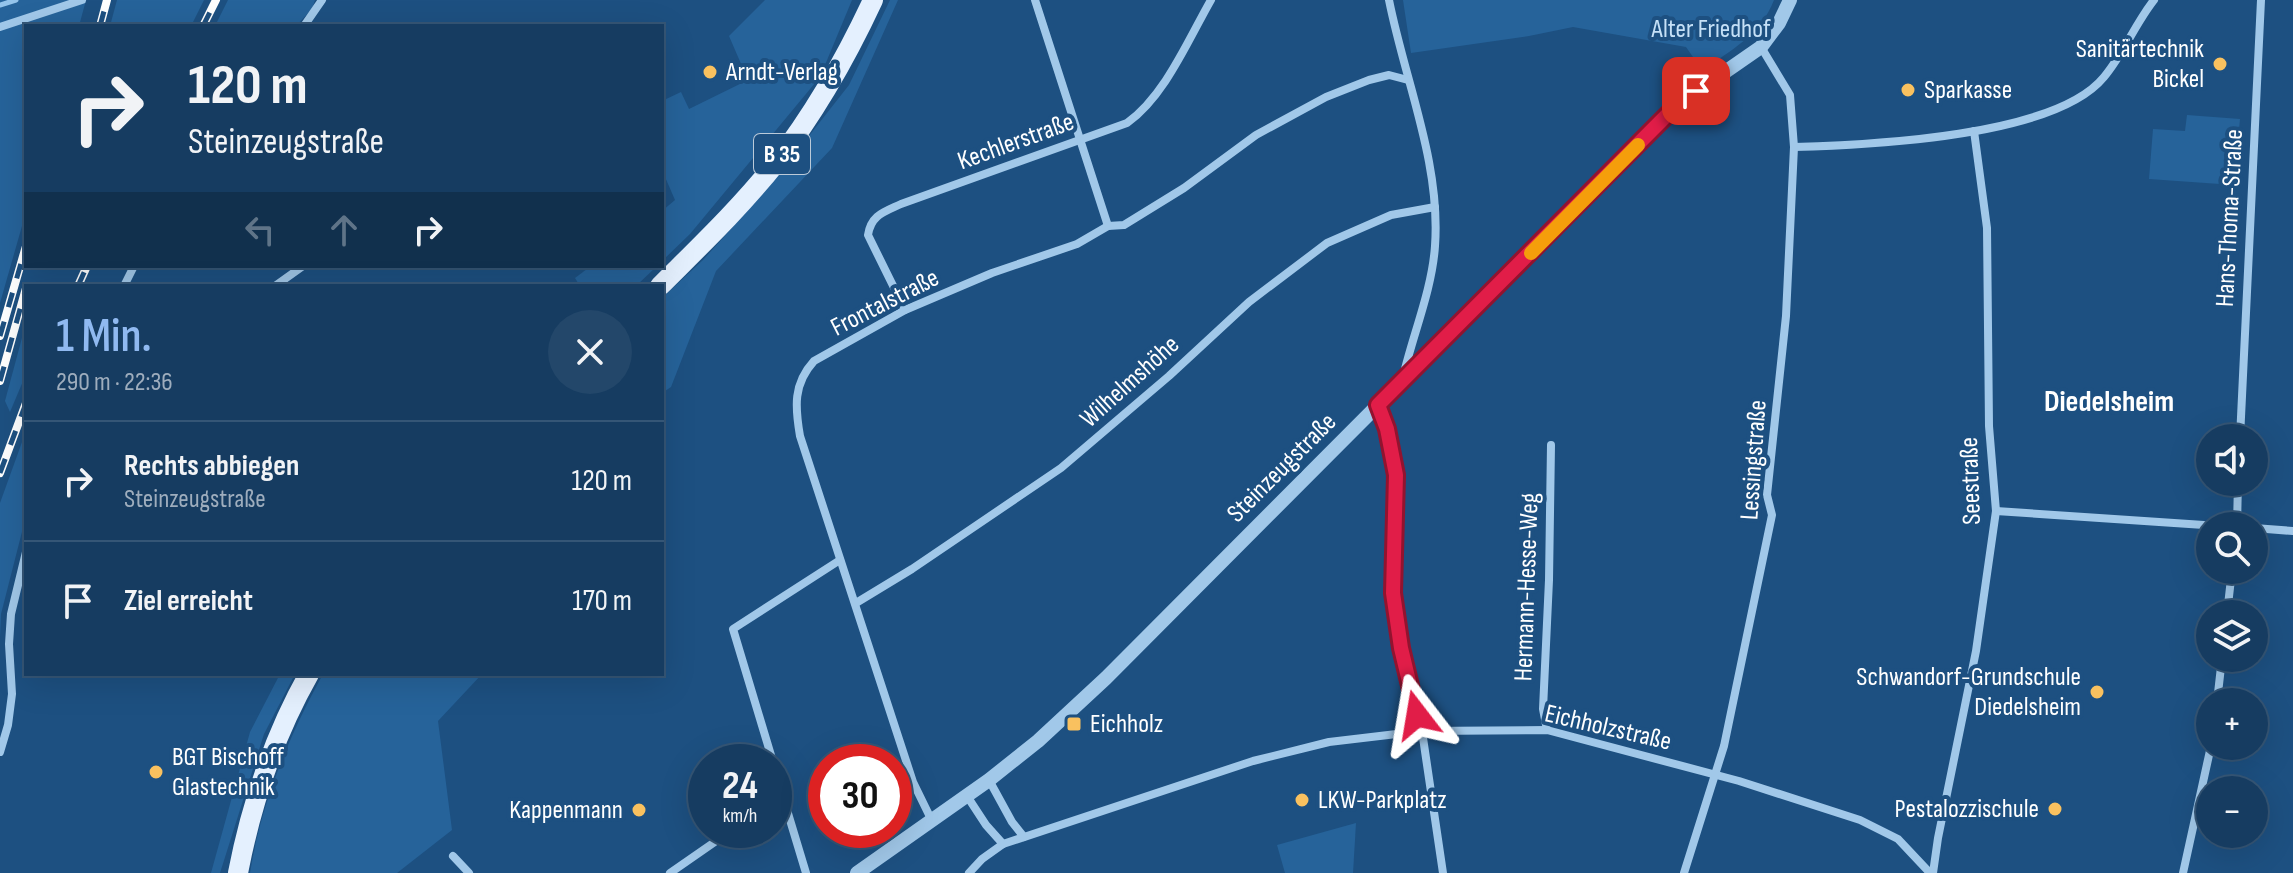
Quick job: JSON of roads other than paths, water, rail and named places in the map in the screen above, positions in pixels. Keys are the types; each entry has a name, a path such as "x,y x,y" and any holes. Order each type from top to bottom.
{"main road":[{"name":"B 35","path":"662,284 774,165 845,58 873,0"},
{"path":"238,873 254,809 278,740 308,676"}],"street":[{"path":"0,27 82,0"},
{"path":"305,24 322,0"},
{"path":"1035,0 1108,226"},
{"name":"Kechlerstraße","path":"905,310 868,235 870,224 876,216 901,204 1127,123 1144,111 1157,94 1211,0"},
{"path":"1389,0 1429,163 1435,207 1435,249 1401,381"},
{"path":"1761,47 1779,23 1790,0"},
{"path":"1794,147 1849,146 1974,131 2043,115 2089,90 2104,78 2142,14 2154,0"},
{"name":"Hans-Thoma-Straße","path":"2241,424 2261,0"},
{"name":"Lessingstraße","path":"1684,873 1716,776 1772,515 1767,495 1786,316 1794,147 1790,95 1761,47"},
{"name":"Steinzeugstraße","path":"857,873 989,780 1038,741 1106,678 1676,106 1761,47"},
{"name":"Frontalstraße","path":"932,821 913,782 800,436 796,393 807,370 814,361 905,310 992,273 1077,244 1108,226 1124,225 1290,114 1369,80 1389,75 1408,80"},
{"name":"Seestraße","path":"1932,873 1976,651 1996,511 1989,426 1987,228 1974,131"},
{"name":"Wilhelmshöhe","path":"856,603 912,569 1061,468 1249,302 1327,243 1391,215 1435,207"},
{"path":"278,284 300,268"},
{"path":"1378,405 1387,429 1396,475 1393,593 1401,648 1422,731 1443,873"},
{"name":"Hermann-Hesse-Weg","path":"1547,730 1543,709 1551,445"},
{"path":"1996,511 2196,524"},
{"path":"2268,529 2293,531"},
{"path":"0,752 12,694 11,614 24,560"},
{"path":"767,744 733,629 840,560"},
{"name":"Eichholzstraße","path":"1003,844 1253,761 1329,742 1422,731 1547,730 1716,776 1860,820 1898,839 1932,873"},
{"path":"2183,873 2208,760"},
{"path":"989,780 1024,837"},
{"path":"967,796 1003,844 969,873"},
{"path":"792,826 806,873"},
{"path":"670,873 706,848"},
{"path":"453,856 469,873"}],"waterway":[{"path":"0,5 16,0"}],"railway":[{"path":"101,24 107,0"},
{"path":"204,24 216,0"},
{"path":"0,336 24,253"},
{"path":"79,284 86,268"},
{"path":"0,381 24,295"},
{"path":"0,473 24,408"}],"place":[{"name":"Sanitärtechnik Bickel","path":"2220,64"},
{"name":"Arndt-Verlag","path":"710,72"},
{"name":"Sparkasse","path":"1908,90"},
{"name":"Schwandorf-Grundschule Diedelsheim","path":"2097,692"},
{"name":"Eichholz","path":"1074,724"},
{"name":"BGT Bischoff Glastechnik","path":"156,772"},
{"name":"LKW-Parkplatz","path":"1302,800"},
{"name":"Pestalozzischule","path":"2055,809"},
{"name":"Kappenmann","path":"639,810"}],"district":[{"name":"Diedelsheim","path":"2109,402"}],"park label":[{"name":"Alter Friedhof","path":"1711,29"}]}
